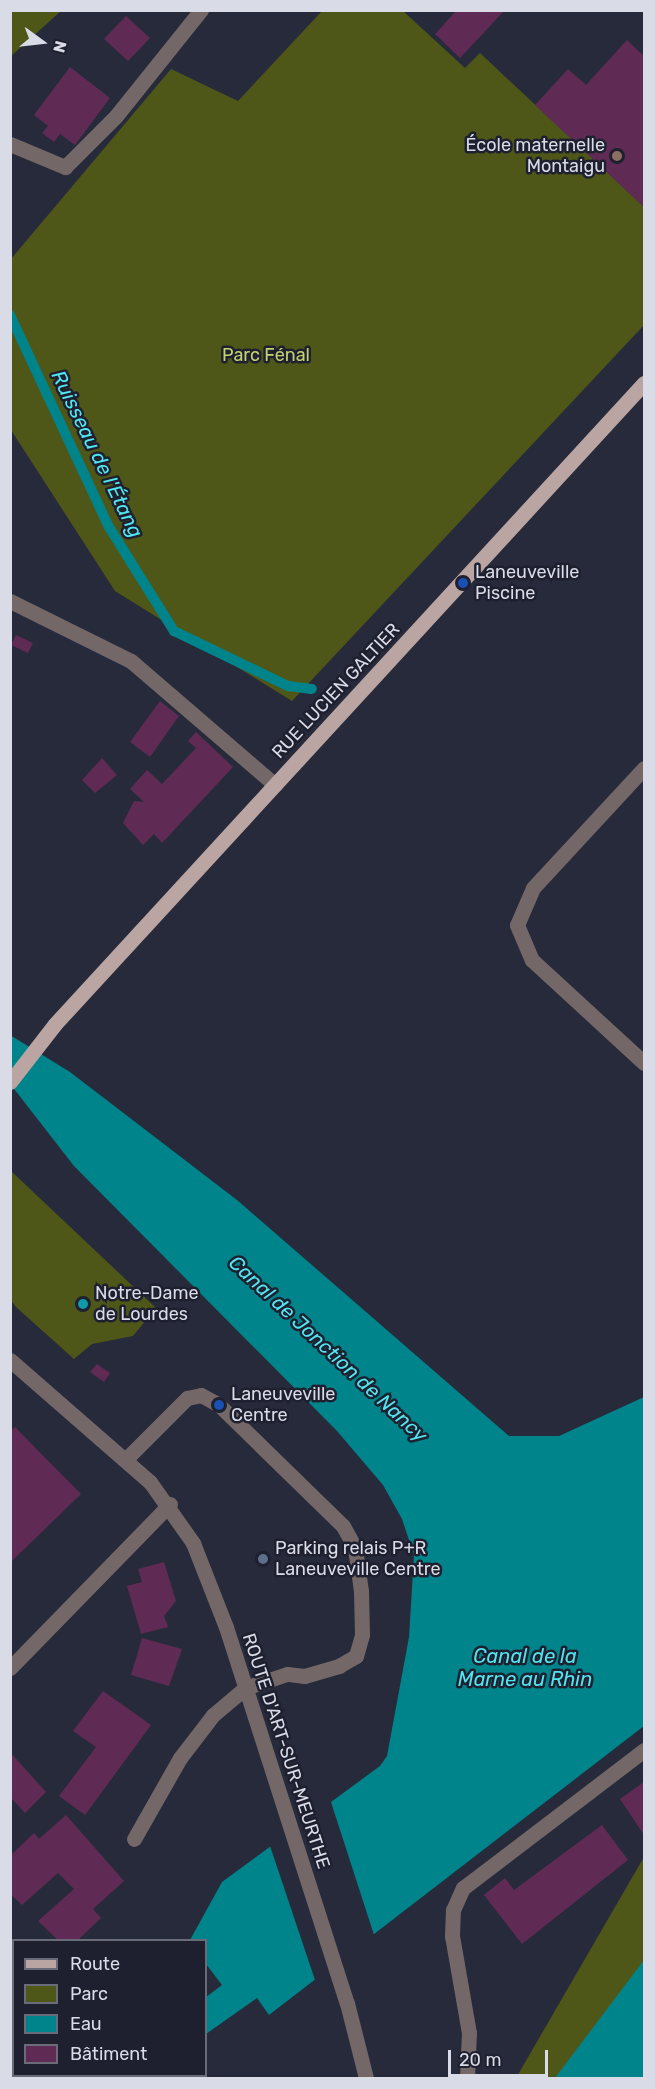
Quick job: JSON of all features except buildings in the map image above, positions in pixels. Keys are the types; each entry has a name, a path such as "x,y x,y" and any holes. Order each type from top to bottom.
{"main road":[{"name":"RUE LUCIEN GALTIER","path":"10,1082 55,1024 645,383"}],"street":[{"path":"10,144 66,167 116,117 201,10"},
{"path":"10,601 131,661 275,785"},
{"path":"645,768 533,888 517,926 532,960 645,1063"},
{"name":"ROUTE D'ART-SUR-MEURTHE","path":"10,1360 124,1460 170,1504 207,1571 348,2003 366,2079"},
{"path":"124,1460 187,1398 201,1395 219,1405 343,1526 355,1548 362,1592 363,1635 356,1656 339,1666 304,1676 287,1674 246,1688 213,1715 180,1758 134,1839"},
{"path":"10,1668 170,1504"},
{"path":"467,2079 469,2032 452,1936 453,1910 463,1888 645,1750"}],"green space":[{"path":"11,10 61,10 61,11 11,56"},
{"name":"Parc Fénal","path":"322,11 403,11 465,68 480,53 644,207 644,325 292,701 115,591 11,430 11,259 171,69 238,101"},
{"path":"11,1171 156,1308 133,1336 92,1344 74,1359 10,1299"},
{"path":"644,1857 644,2078 516,2078"}],"water":[{"name":"Canal de la Marne au Rhin","path":"10,1035 70,1072 237,1200 509,1436 559,1436 644,1397 644,1726 269,2015 257,1998 207,2033 207,1996 222,1985 207,1965 207,1939 191,1939 222,1882 380,1766 387,1756 409,1637 414,1555 402,1519 383,1485 337,1431 74,1166 11,1085"},
{"path":"644,1960 644,2078 555,2078"}],"pier":[{"path":"330,1799 375,1938 316,1983 269,1843"}],"waterway":[{"name":"Ruisseau de l'Étang","path":"10,315 109,527 174,631 288,686 312,689"}],"place":[{"name":"École maternelle Montaigu","path":"617,156"},
{"name":"Laneuveville Piscine","path":"463,583"},
{"name":"Notre-Dame de Lourdes","path":"83,1304"},
{"name":"Laneuveville Centre","path":"219,1405"},
{"name":"Parking relais P+R Laneuveville Centre","path":"263,1559"}],"water label":[{"name":"Canal de Jonction de Nancy","path":"328,1349"}]}
